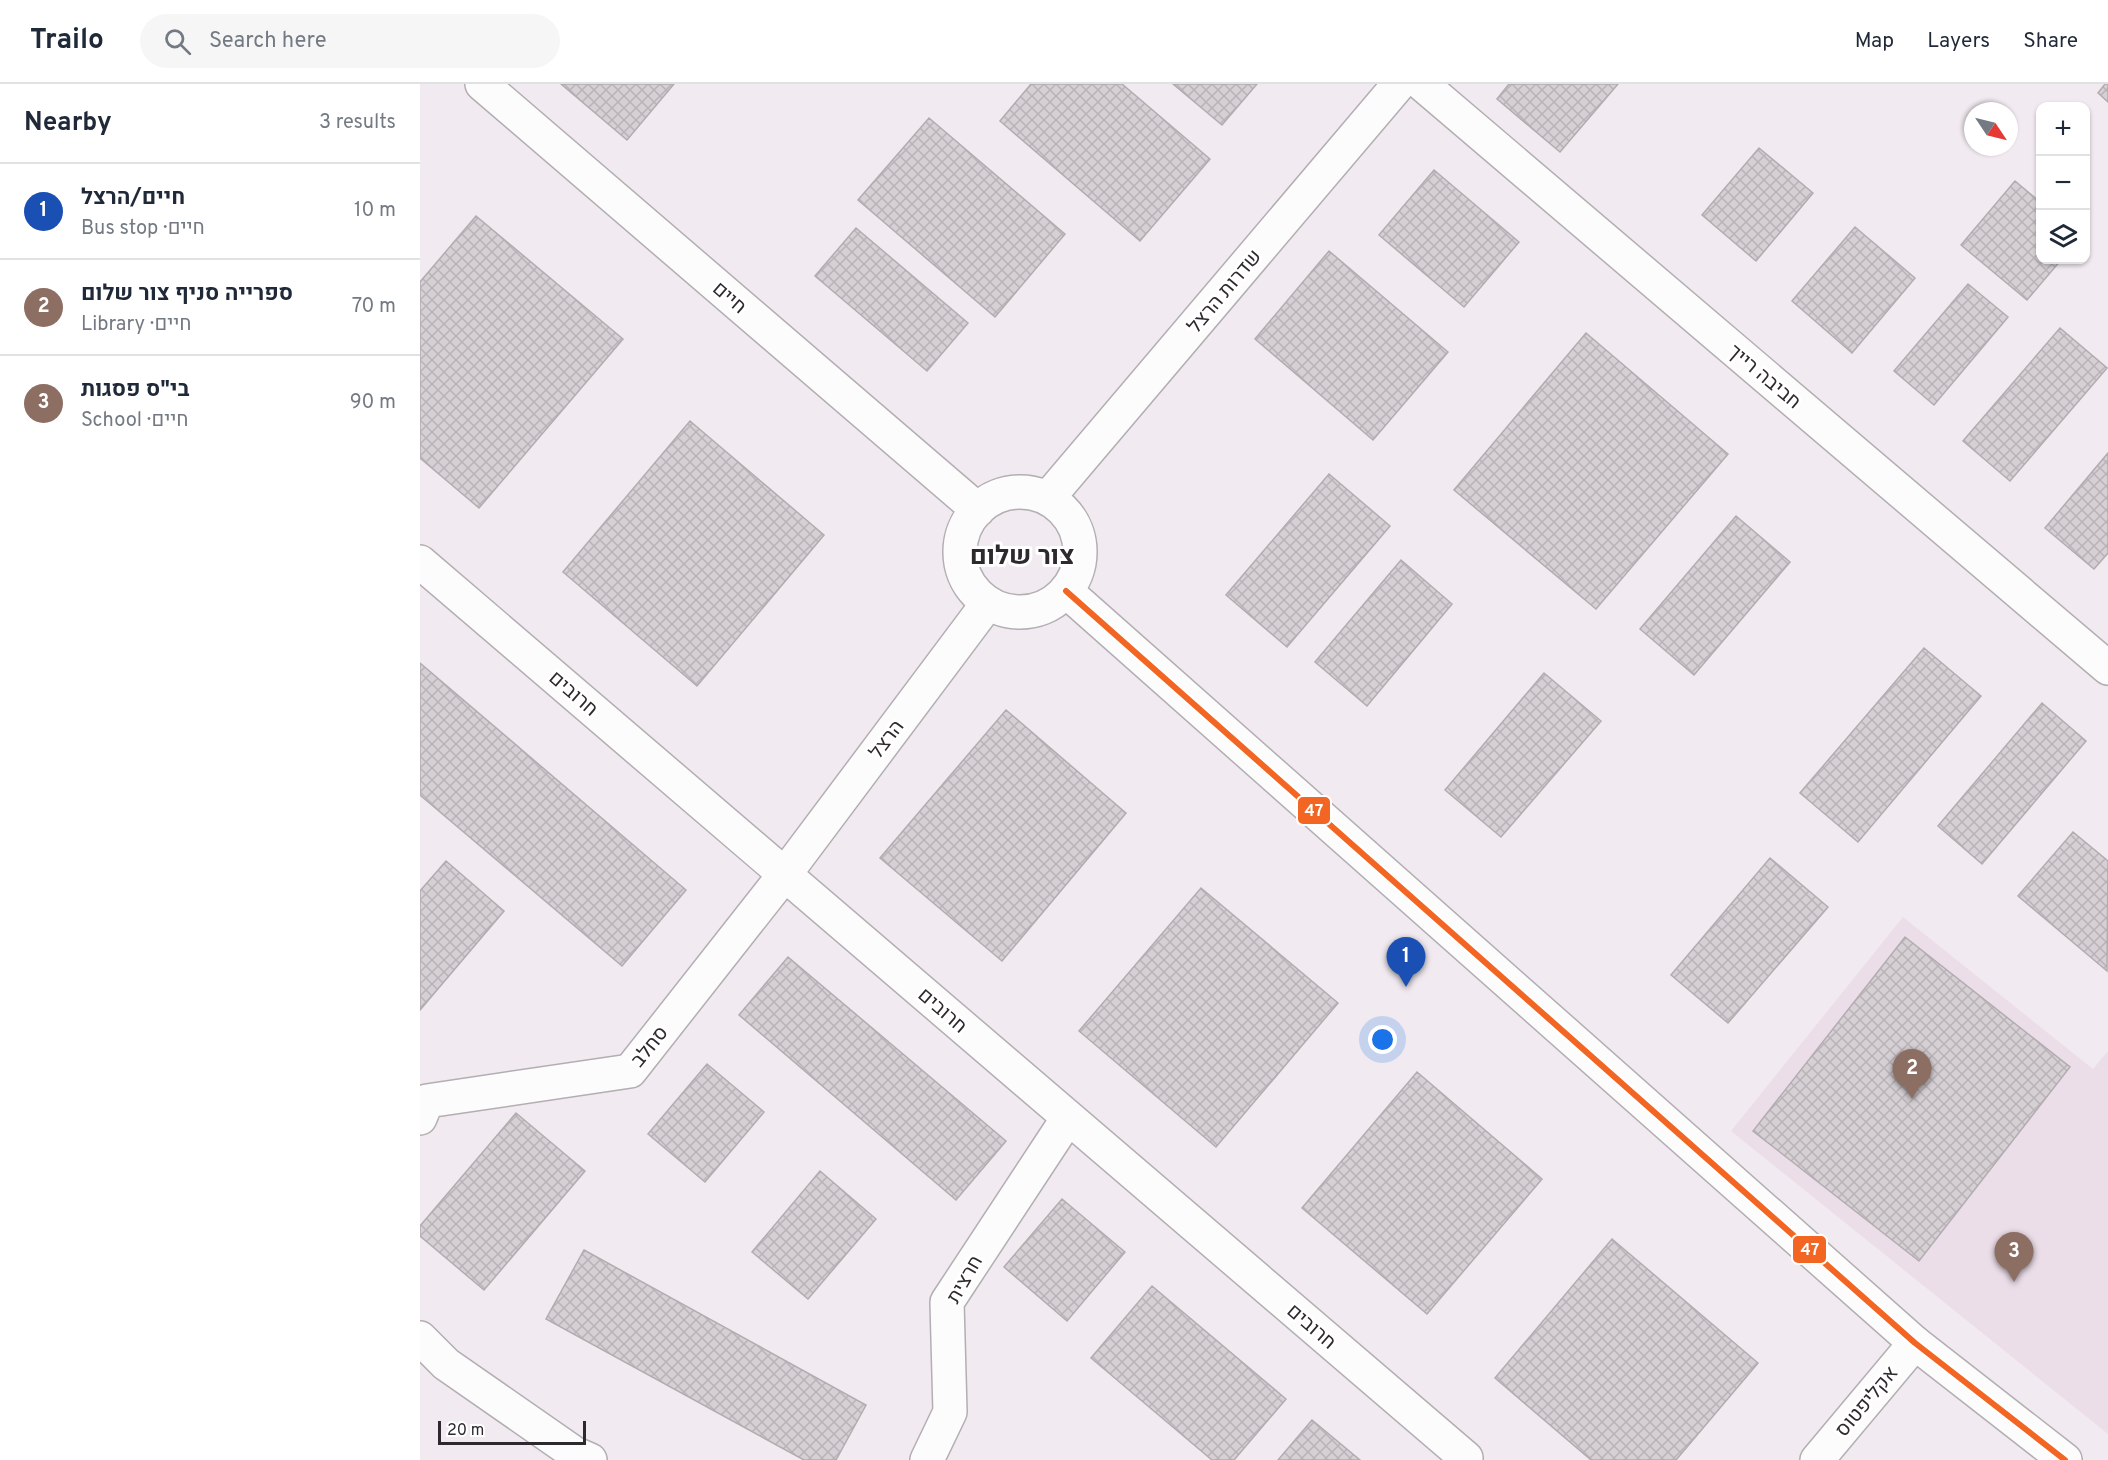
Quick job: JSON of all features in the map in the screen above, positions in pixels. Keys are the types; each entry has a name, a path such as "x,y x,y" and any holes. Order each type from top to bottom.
{"street":[{"name":"חיים","path":"482,84 978,510"},
{"name":"שדרות הרצל","path":"1048,498 1399,84"},
{"name":"חביבה רייך","path":"1422,84 2108,668"},
{"path":"1028,492 1048,498 1067,513 1077,531 1081,552 1077,572 1066,591 1048,606 1028,612 1008,611 988,603 971,587 962,568 960,548 965,527 978,510 988,502 1007,493 1028,492"},
{"name":"חרובים","path":"420,562 1465,1459"},
{"path":"1066,591 1915,1343 2065,1460"},
{"name":"הרצל","path":"785,874 988,603"},
{"name":"סחלב","path":"420,1118 427,1101 630,1071 785,874"},
{"name":"חרצית","path":"927,1460 950,1412 947,1302 1068,1118"},
{"path":"420,1338 446,1364 573,1453 590,1460"},
{"name":"אקליפטוס","path":"1817,1460 1915,1343"}],"shaded area":[{"path":"1903,917 2093,1069 2108,1051 2108,1434 1731,1131"}],"building":[{"path":"561,84 674,84 627,140"},
{"path":"1031,84 1122,84 1210,159 1140,241 1000,121"},
{"path":"1173,84 1257,84 1222,125"},
{"path":"1509,84 1618,84 1560,152 1497,99"},
{"path":"2105,84 2108,84 2108,102 2098,93"},
{"path":"929,118 1065,234 995,317 858,200"},
{"path":"1759,148 1813,193 1756,261 1702,215"},
{"path":"1434,170 1519,242 1464,307 1379,235"},
{"path":"2015,181 2036,199 2036,264 2058,264 2027,300 1961,245"},
{"path":"476,216 623,339 479,508 420,458 420,282"},
{"path":"1855,227 1915,278 1852,353 1792,301"},
{"path":"856,228 968,323 927,371 815,276"},
{"path":"1329,251 1448,352 1373,440 1255,339"},
{"path":"1968,284 2008,317 1934,405 1894,371"},
{"path":"2060,328 2107,368 2010,481 1963,441"},
{"path":"1586,333 1728,454 1596,609 1454,490"},
{"path":"690,421 824,535 697,686 563,572"},
{"path":"2108,453 2108,553 2094,569 2045,528"},
{"path":"1329,474 1390,526 1287,647 1226,595"},
{"path":"1736,516 1790,562 1694,675 1640,629"},
{"path":"1401,560 1452,604 1367,706 1315,662"},
{"path":"1924,648 1981,696 1858,842 1800,793"},
{"path":"420,663 686,890 622,966 420,795"},
{"path":"1544,673 1601,721 1501,837 1445,790"},
{"path":"2042,703 2086,741 1982,864 1938,826"},
{"path":"1006,710 1126,813 1002,961 880,858"},
{"path":"2073,832 2108,861 2107,971 2018,896"},
{"path":"1770,858 1828,907 1728,1023 1671,975"},
{"path":"446,861 504,911 420,1010 420,891"},
{"path":"1201,888 1338,1003 1216,1147 1079,1031"},
{"path":"1905,937 2070,1067 1919,1261 1753,1131"},
{"path":"788,957 1006,1141 956,1200 739,1015"},
{"path":"707,1064 764,1112 705,1182 648,1134"},
{"path":"1417,1072 1542,1179 1427,1314 1302,1208"},
{"path":"516,1113 585,1171 484,1290 420,1236 420,1226"},
{"path":"820,1171 876,1219 808,1299 752,1252"},
{"path":"1062,1199 1125,1252 1067,1321 1004,1267"},
{"path":"1612,1239 1758,1363 1676,1460 1591,1460 1495,1378"},
{"path":"584,1250 866,1405 836,1460 804,1460 546,1319"},
{"path":"1152,1286 1286,1399 1234,1460 1212,1460 1091,1358"},
{"path":"1312,1420 1360,1460 1278,1460"}],"transit line":[{"name":"47","path":"1066,591 1915,1343 2065,1460"}],"place":[{"name":"חיים/הרצל","path":"1406,987"},
{"name":"ספרייה סניף צור שלום","path":"1912,1099"},
{"name":"בי\"ס פסגות","path":"2014,1282"}],"district":[{"name":"צור שלום","path":"1022,555"}]}
